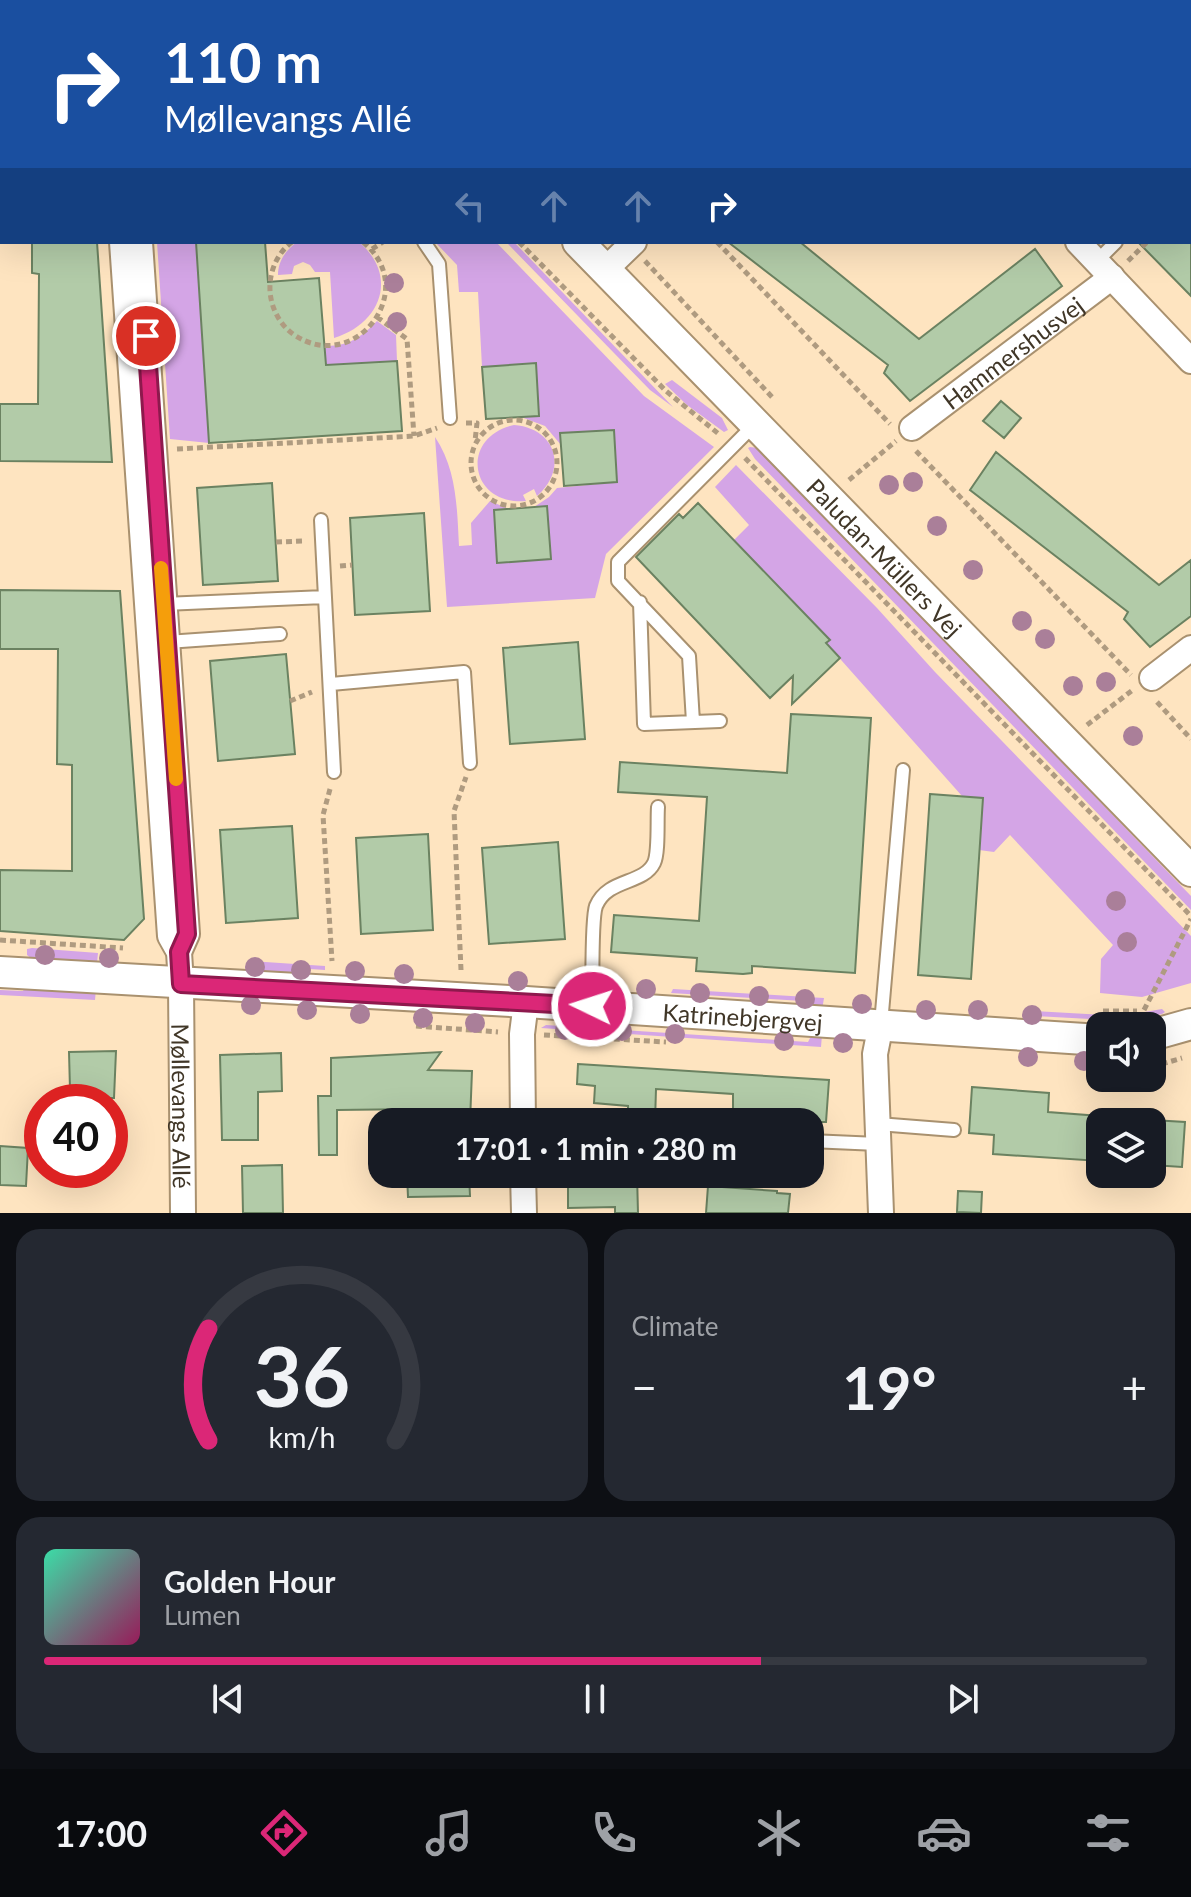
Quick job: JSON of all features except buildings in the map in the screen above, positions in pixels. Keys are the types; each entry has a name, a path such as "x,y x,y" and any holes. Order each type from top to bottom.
{"street":[{"name":"Møllevangs Allé","path":"122,244 170,936 179,952 183,1213"},
{"name":"Møllevangs Allé","path":"140,244 187,934 179,952"},
{"name":"Paludan-Müllers Vej","path":"580,244 1191,871"},
{"path":"605,270 632,244"},
{"path":"1080,244 1191,361"},
{"name":"Hammershusvej","path":"907,432 1104,269"},
{"path":"1146,681 1191,648"},
{"name":"Katrinebjergvej","path":"0,972 592,1006 1086,1039"},
{"path":"523,1108 522,1034 526,1002"},
{"path":"881,1024 875,1054 881,1213"},
{"path":"1166,1026 1189,1030"},
{"path":"523,1188 524,1213"}],"lane":[{"path":"425,244 439,264 450,421"},
{"path":"1104,269 1115,244"},
{"path":"693,722 689,656 618,581 618,562 755,424"},
{"path":"321,520 334,772"},
{"path":"164,604 325,597"},
{"path":"640,602 644,724 720,721"},
{"path":"167,642 280,634"},
{"path":"331,684 464,672 470,763"},
{"path":"881,1024 903,770"},
{"path":"592,1006 595,908 606,891 643,875 655,862 658,807"},
{"path":"824,1140 954,1130"}],"path":[{"path":"290,244 275,262 270,280 271,300 277,317 290,332 306,342 325,345 344,343 362,335 384,304 386,285 382,266 366,244"},
{"path":"372,249 380,244"},
{"path":"521,244 666,391 733,446 1191,917 1152,1012"},
{"path":"719,244 907,432 1146,681 1191,741"},
{"path":"377,317 407,339 414,436"},
{"path":"506,420 534,424 546,433 558,459 557,473 551,486 529,504 501,504 488,498 472,474 474,446 493,425 506,420"},
{"path":"156,450 414,436 450,421"},
{"path":"849,480 907,432"},
{"path":"276,542 322,541"},
{"path":"1087,725 1146,681"},
{"path":"461,970 454,811 470,763"},
{"path":"332,961 323,815 334,772"},
{"path":"0,940 133,949"},
{"path":"1166,1063 1191,1055"}],"shaded area":[{"path":"157,244 196,244 209,443 170,439"},
{"path":"295,244 361,244 379,269 381,284 379,298 363,322 334,338 330,272 315,272 303,262 294,266 292,274 278,275 279,265"},
{"path":"437,244 498,244 644,396 714,447 606,554 595,598 447,607 435,437 452,476 459,546 472,545 471,523 490,501 509,509 494,510 497,562 551,559 547,507 534,507 557,488 617,482 614,430 560,434 561,445 545,426 521,417 539,416 536,363 482,367 478,292 459,292 457,265"},
{"path":"508,244 516,244 673,407 650,390"},
{"path":"377,321 396,335 397,361 273,369 307,344 328,346 345,343 361,335"},
{"path":"672,380 722,418 728,430 724,432 687,405 665,384"},
{"path":"514,425 539,433 548,441 555,462 547,485 537,496 534,489 523,495 526,501 507,500 492,493 478,469 479,456 485,443 496,432"},
{"path":"750,447 758,448 778,468 1191,896 1191,910 755,459"},
{"path":"736,465 1191,936 1191,983 1142,997 1100,993 1101,959 1113,945 1010,835 994,852 979,850 983,798 962,796 826,643 829,640 734,540 749,525 715,487"},
{"path":"27,949 98,953 97,963 32,959 27,955"},
{"path":"252,961 325,966 325,970 310,969 297,976 248,974 246,965"},
{"path":"25,987 96,989 95,1000 0,995 0,990 23,991"},
{"path":"673,989 824,998 822,1010 811,1008 803,1001 671,993"},
{"path":"1034,1011 1086,1014 1086,1019 1028,1014"},
{"path":"546,1025 808,1042 811,1036 822,1035 821,1047 541,1028"}],"slow traffic":[{"path":"161,568 176,779"}],"route":[{"path":"146,336 187,934 179,952 181,984 592,1006"}]}
